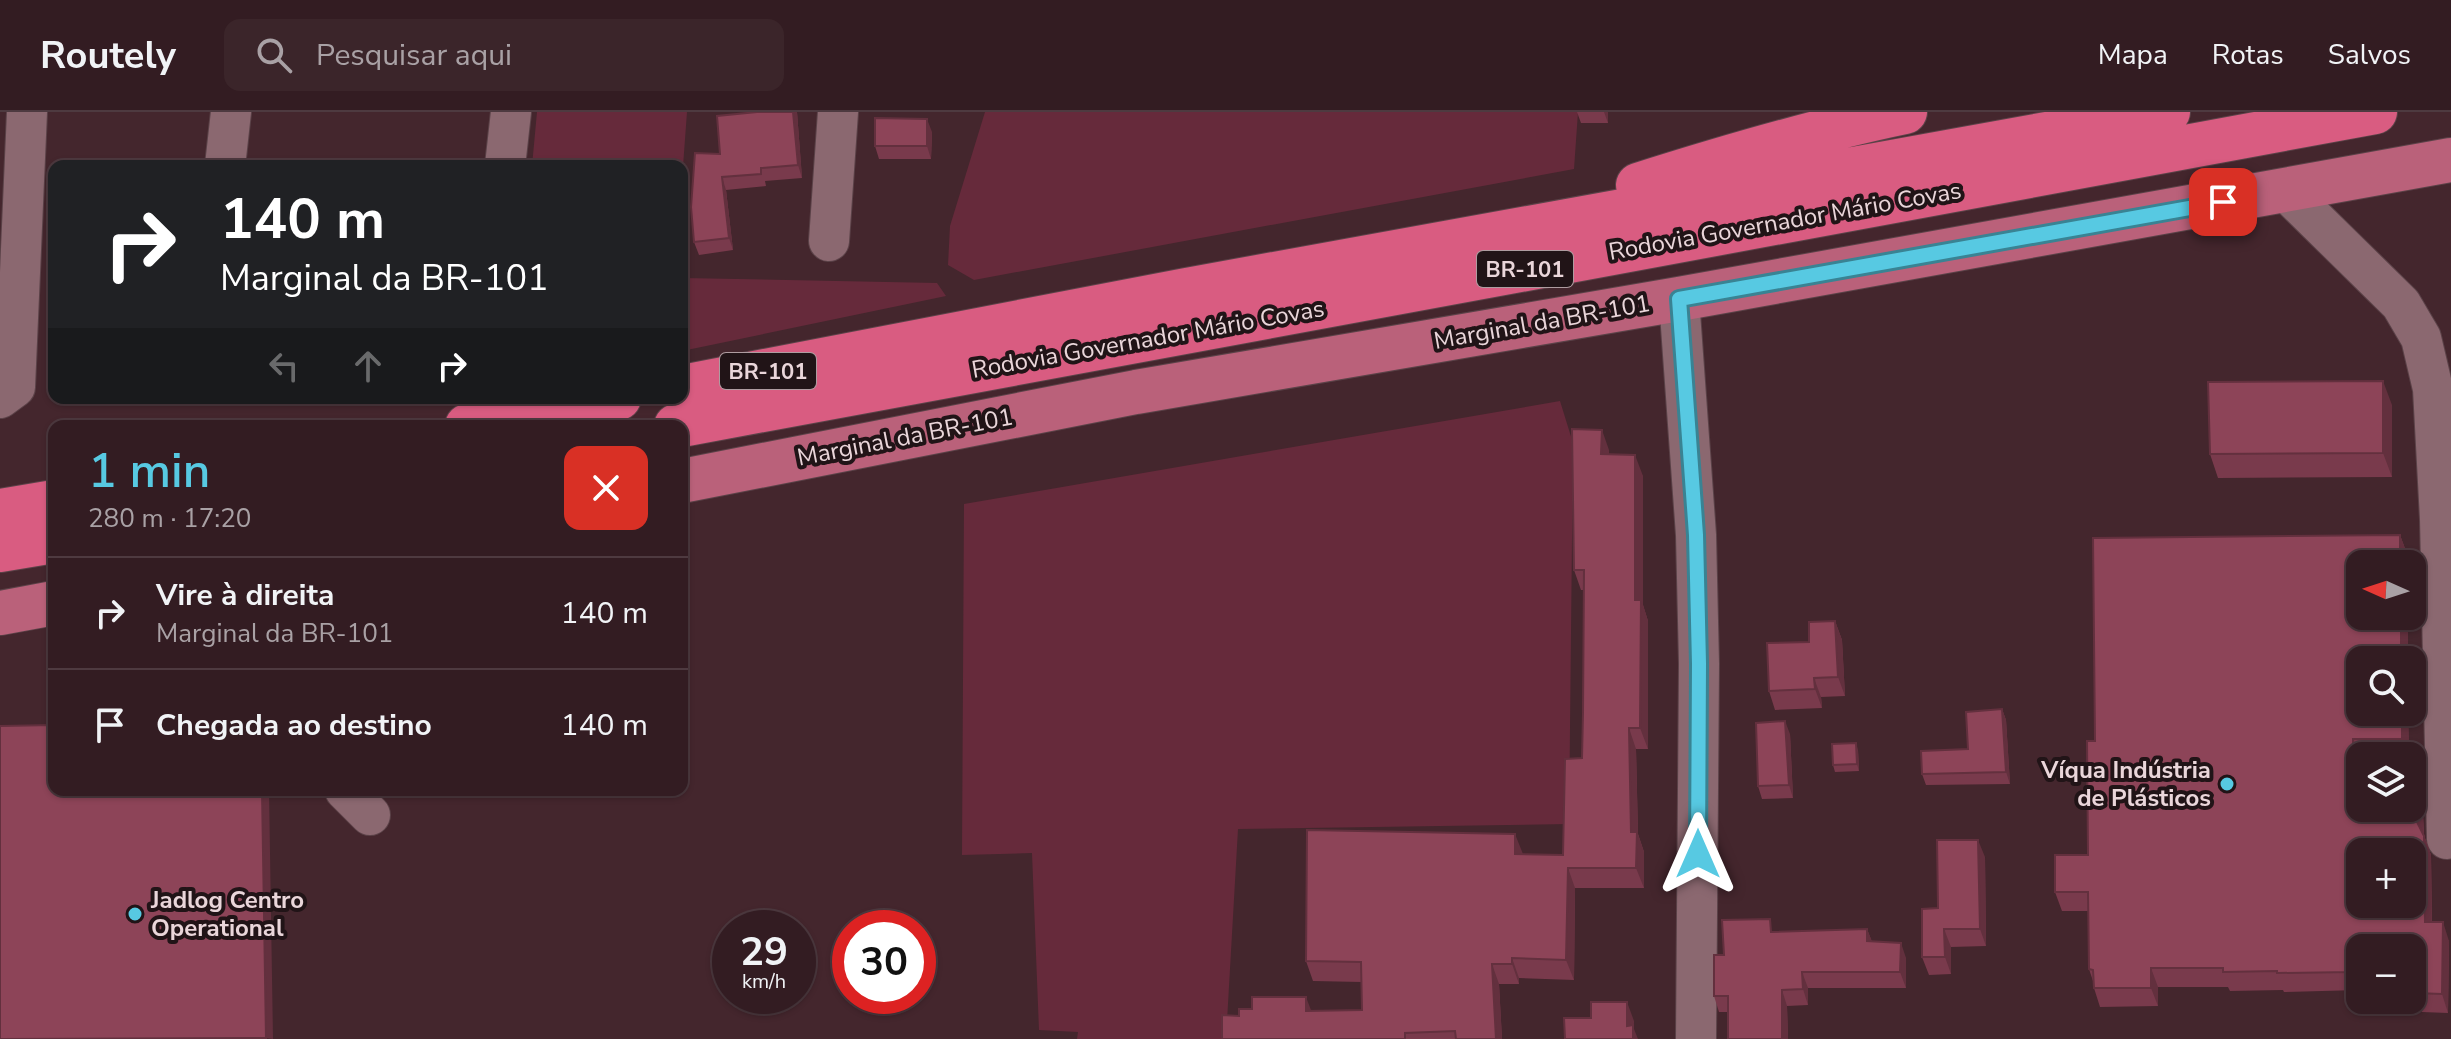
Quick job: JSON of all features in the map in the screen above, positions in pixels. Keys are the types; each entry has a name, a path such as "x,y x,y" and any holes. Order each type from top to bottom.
{"highway":[{"path":"1474,238 1742,151 1827,128 1905,112"},
{"name":"Rodovia Governador Mário Covas","path":"688,386 1186,290 2168,112"},
{"name":"Rodovia Governador Mário Covas","path":"688,424 2375,112"},
{"path":"500,420 586,404"},
{"path":"0,511 48,503"},
{"path":"0,550 48,542"}],"main road":[{"name":"Marginal da BR-101","path":"688,480 1136,392 1679,299 2451,160"},
{"path":"0,613 48,604"}],"street":[{"path":"0,398 15,387 27,112"},
{"path":"226,160 231,112"},
{"path":"506,160 511,112"},
{"path":"829,241 838,112"},
{"path":"2285,190 2401,304 2421,338 2433,389 2447,839"},
{"path":"1679,299 1696,549 1699,664 1696,1039"}],"shaded area":[{"path":"537,112 687,112 683,160 533,160"},
{"path":"985,112 1578,112 1574,169 974,280 948,265 950,226"},
{"path":"688,278 937,283 946,296 688,350"},
{"path":"1560,401 1573,443 1569,824 1238,829 1226,1039 1077,1039 1078,1032 1039,1030 1032,853 962,855 964,504"}],"building":[{"path":"793,112 798,165 761,168 761,174 722,177 729,238 694,242 691,207 695,153 720,154 717,116"},
{"path":"875,118 927,119 927,146 875,146"},
{"path":"2383,381 2383,453 2210,454 2208,382"},
{"path":"1572,429 1602,430 1601,454 1635,455 1635,600 1641,600 1640,728 1629,728 1631,832 1637,832 1636,868 1568,868 1566,960 1512,958 1512,964 1492,964 1496,1039 1456,1039 1455,1031 1405,1033 1405,1039 1222,1039 1222,1015 1239,1016 1239,1009 1252,1009 1252,997 1306,997 1306,1011 1362,1010 1361,962 1306,961 1307,830 1515,834 1515,854 1563,855 1565,759 1582,758 1583,713 1584,570 1574,570"},
{"name":"Víqua Indústria de Plásticos","path":"2400,535 2400,550 2346,550 2346,630 2401,630 2401,646 2346,646 2346,726 2402,726 2402,739 2353,739 2353,742 2346,742 2346,822 2417,822 2424,838 2346,838 2346,918 2425,918 2425,922 2443,922 2442,994 2426,993 2426,934 2346,934 2346,972 2223,972 2223,968 2151,968 2151,988 2094,988 2093,970 2089,969 2088,892 2055,892 2055,855 2088,855 2087,741 2095,741 2093,538"},
{"path":"1835,621 1838,677 1814,678 1815,689 1769,691 1767,643 1809,642 1809,622"},
{"path":"2002,709 2006,772 1922,774 1921,751 1968,749 1966,712"},
{"path":"1785,721 1789,785 1758,786 1756,723"},
{"name":"Jadlog Centro Operational","path":"48,725 48,796 262,796 266,1038 0,1039 0,726"},
{"path":"1856,743 1857,764 1833,765 1832,744"},
{"path":"1937,840 1978,840 1980,929 1944,929 1945,957 1922,957 1922,909 1938,908"},
{"path":"1770,919 1771,932 1867,929 1867,941 1901,943 1900,972 1802,972 1803,989 1782,990 1782,1039 1728,1039 1728,996 1714,996 1714,955 1724,955 1722,920"},
{"path":"1591,1002 1627,1002 1627,1026 1633,1025 1633,1039 1565,1039 1564,1018 1591,1018"}],"place":[{"name":"Víqua Indústria de Plásticos","path":"2227,784"},
{"name":"Jadlog Centro Operational","path":"135,914"}],"route":[{"path":"1698,854 1696,535 1679,299 2223,202"}]}
